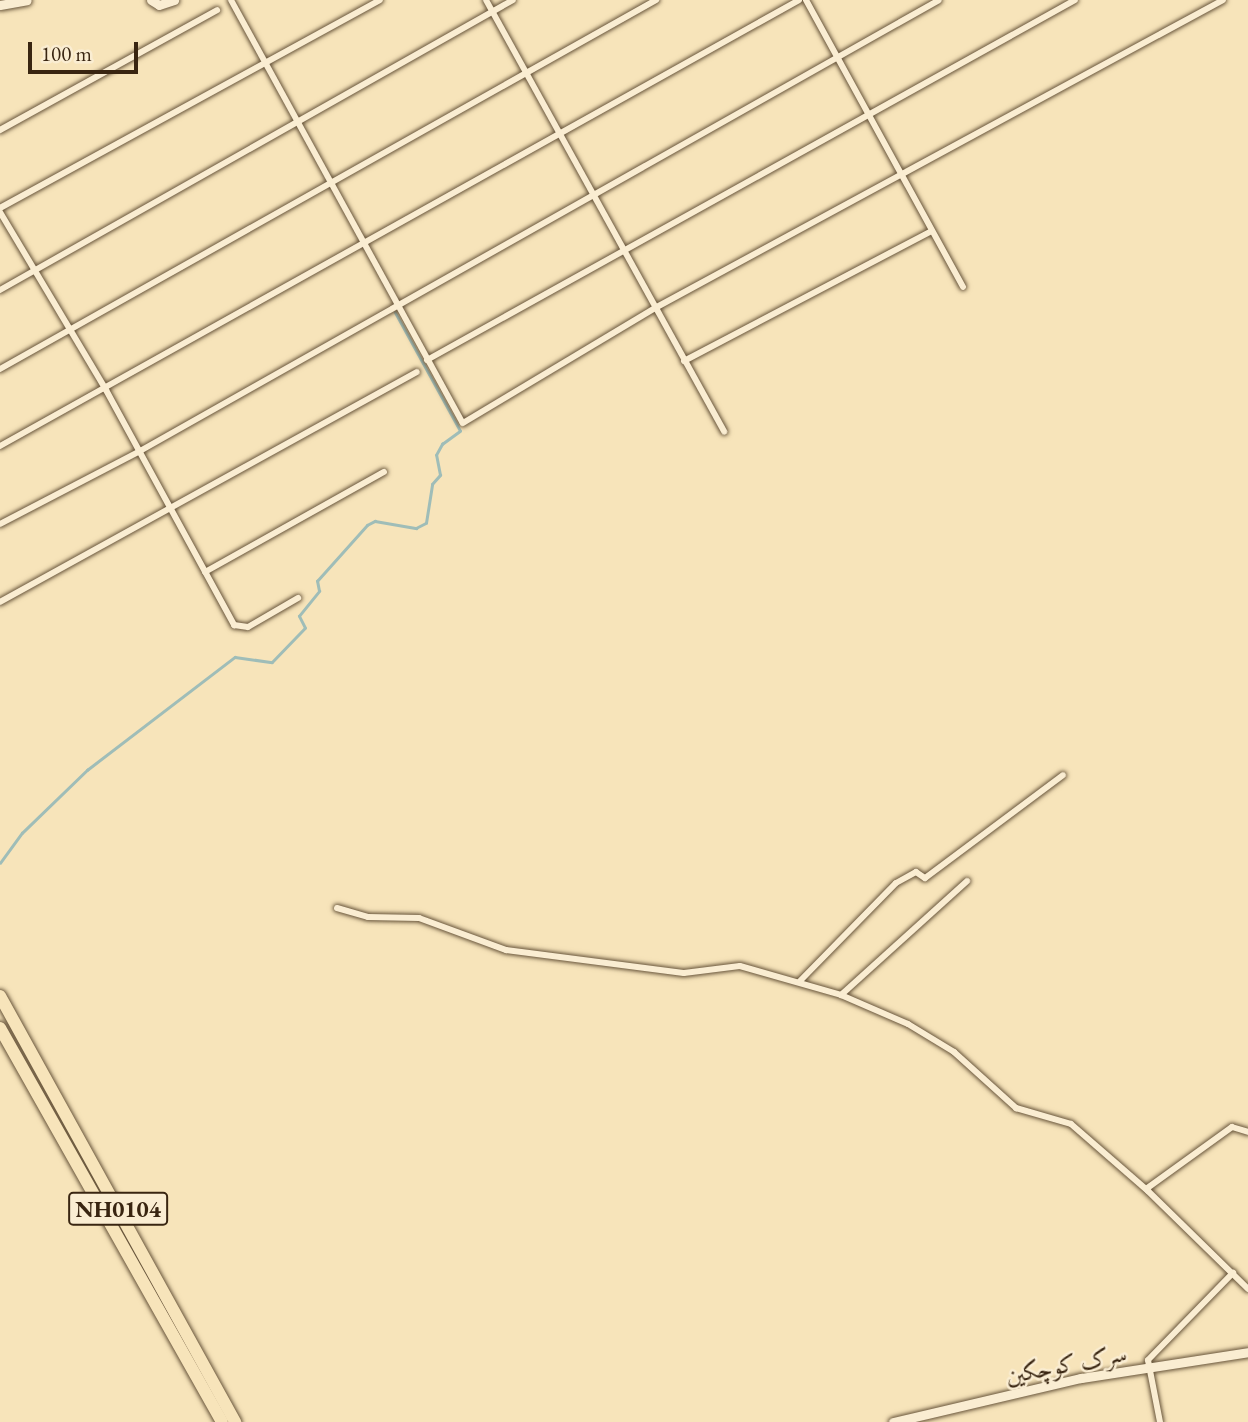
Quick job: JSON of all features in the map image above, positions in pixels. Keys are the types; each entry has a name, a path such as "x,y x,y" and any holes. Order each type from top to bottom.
{"highway":[{"name":"NH0104","path":"0,996 235,1422"},
{"name":"NH0104","path":"0,1027 222,1422"}],"main road":[{"path":"0,5 27,0"},
{"path":"151,0 159,5 174,0"},
{"name":"سرک کوچکین","path":"893,1422 917,1419 1081,1378 1248,1352"}],"street":[{"path":"240,0 231,2 463,423 655,308 902,171 1223,0"},
{"path":"298,598 242,628 234,625 106,390 0,210 380,0"},
{"path":"486,0 724,432"},
{"path":"0,290 513,0"},
{"path":"0,369 656,0"},
{"path":"0,446 106,390 362,243 799,0"},
{"path":"806,0 902,171 963,287"},
{"path":"0,524 140,451 396,303 939,0"},
{"path":"427,360 625,253 1075,0"},
{"path":"0,130 217,10"},
{"path":"684,361 932,231"},
{"path":"0,602 417,372"},
{"path":"205,572 384,472"},
{"path":"800,981 896,883 916,872 925,878 1063,775"},
{"path":"841,995 967,881"},
{"path":"337,908 368,917 419,918 506,950 684,973 740,966 800,981 841,995 908,1024 954,1052 1016,1108 1071,1124 1146,1189 1248,1289"},
{"path":"1146,1189 1232,1127 1248,1132"},
{"path":"1160,1422 1149,1359 1233,1273"}],"waterway":[{"path":"0,863 22,833 87,770 235,657 272,662 305,628 299,616 319,591 317,581 367,525 375,521 416,528 426,523 432,484 440,475 436,455 442,444 460,431 395,313"}]}
